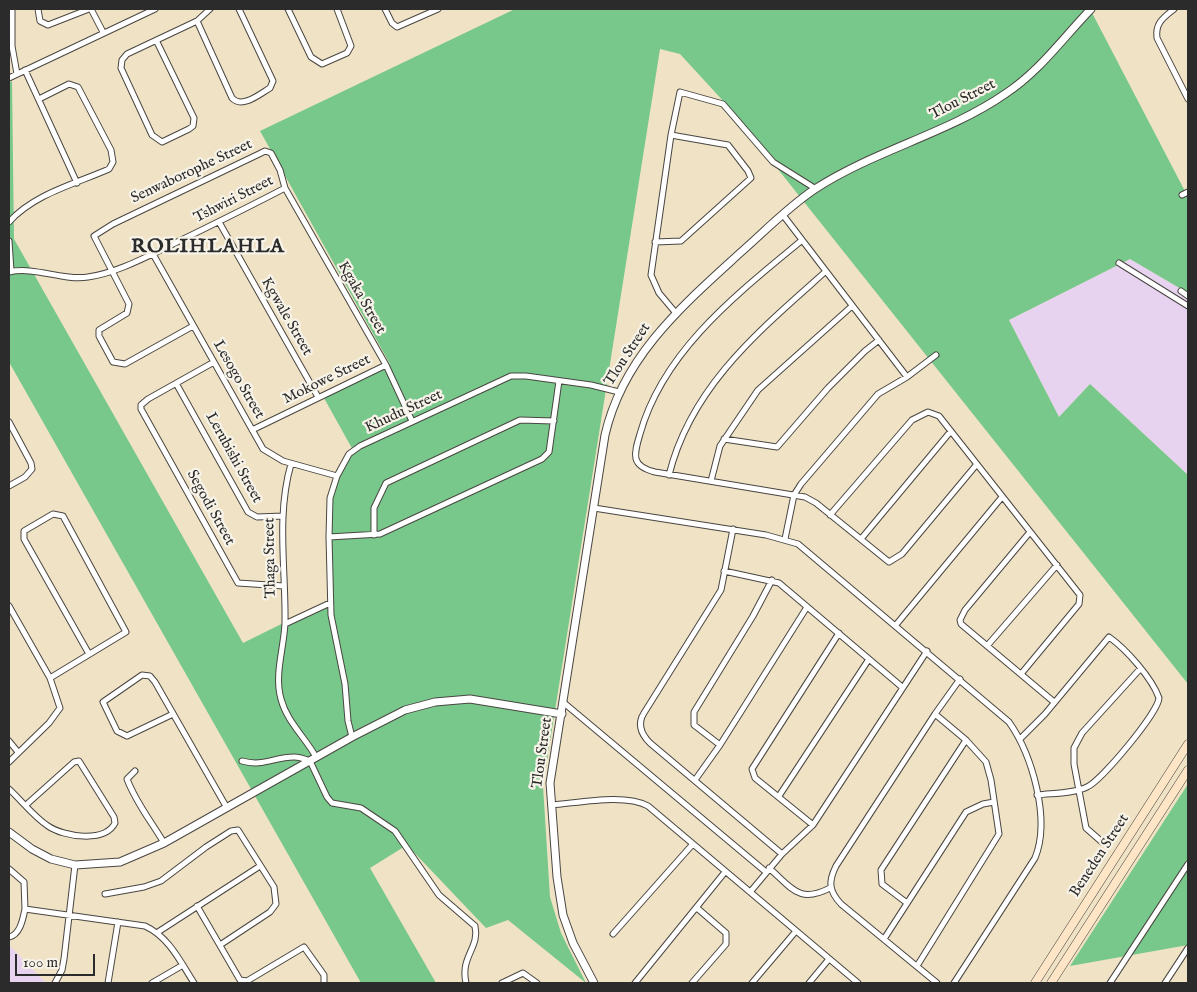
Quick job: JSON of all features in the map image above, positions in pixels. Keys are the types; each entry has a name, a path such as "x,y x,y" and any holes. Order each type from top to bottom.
{"main road":[{"name":"Beneden Street","path":"1035,983 1188,744"},
{"name":"Beneden Street","path":"1051,983 1188,770"}],"street":[{"path":"12,9 12,46 17,74"},
{"path":"38,9 40,21 46,25 90,9 103,32"},
{"path":"9,78 155,9"},
{"path":"157,42 194,120 189,129 162,142 152,135 121,66 127,54 157,42 197,21 210,9"},
{"path":"197,21 232,98 236,102 242,102 270,88 273,81 239,9"},
{"path":"288,9 311,57 320,64 347,53 351,46 337,9"},
{"path":"385,9 392,24 397,27 438,9"},
{"name":"Tlou Street","path":"594,983 573,943 563,915 557,877 551,805 551,771 564,703 605,435 619,392 648,345 675,312 783,215 816,189 867,162 978,110 1004,95 1032,72 1091,9"},
{"path":"1174,9 1158,23 1156,29 1157,38 1188,100"},
{"path":"25,70 77,183"},
{"path":"9,222 19,210 36,200 109,168 113,160 111,150 78,87 68,84 39,99"},
{"path":"675,312 658,293 651,275 671,135 680,92 711,99 727,108 773,162 816,189"},
{"path":"655,242 681,241 751,178 748,171 728,146 671,135"},
{"name":"Senwaborophe Street","path":"111,271 94,239 96,233 266,151 274,156 285,188"},
{"name":"Tshwiri Street","path":"10,271 56,274 74,278 90,277 111,271 153,254 285,188"},
{"name":"Kgaka Street","path":"285,188 386,366 412,422"},
{"path":"1182,195 1188,192"},
{"path":"783,215 801,241 907,377"},
{"name":"Kgwale Street","path":"219,222 318,398"},
{"path":"9,241 10,271"},
{"path":"801,241 719,312 696,335 651,401 637,445 636,459 639,466 647,470 670,475 794,495 816,503 887,562 896,560 977,464"},
{"name":"Lesogo Street","path":"153,254 252,430 268,454 291,464 337,476"},
{"path":"1119,263 1188,306"},
{"path":"111,271 129,307 127,313 101,327 99,334 112,360 119,365 128,362 193,326"},
{"path":"670,475 675,450 685,428 714,380 752,338 825,272"},
{"path":"1181,291 1188,296"},
{"path":"711,481 717,454 724,439 765,383 852,306"},
{"path":"724,439 769,448 778,446 828,388 865,351 879,340"},
{"path":"786,539 794,495 878,394 907,377 936,355"},
{"path":"177,384 214,362"},
{"name":"Mokowe Street","path":"252,430 386,366"},
{"name":"Khudu Street","path":"352,737 330,603 330,498 343,462 352,451 511,376 526,376 591,385 619,392"},
{"path":"329,537 374,535 405,524 542,459 549,452 559,381"},
{"name":"Segodi Street","path":"177,384 141,405 141,409 238,583 284,586"},
{"name":"Lerubishi Street","path":"177,384 248,512 257,517 283,516"},
{"path":"830,515 912,420 928,412 935,413 1079,593 1079,604 1021,674"},
{"path":"374,535 374,508 386,483 520,420 554,421"},
{"path":"9,422 31,463 32,470 25,477 9,486"},
{"path":"861,539 951,431"},
{"name":"Thaga Street","path":"291,464 284,492 285,624 279,668 280,696 291,722 308,741 313,759"},
{"path":"895,626 1002,497"},
{"path":"594,508 733,529 786,539 798,544 1009,722 1025,749 1037,795 1041,841 1035,858 954,983"},
{"path":"50,678 126,632 63,516 59,514 50,515 24,531 24,539 89,654"},
{"path":"733,529 721,590 640,719 641,732 644,737 782,854"},
{"path":"1030,532 960,617 961,624 1054,702"},
{"path":"987,646 1057,565"},
{"path":"724,570 772,580 784,587 902,687"},
{"path":"720,745 694,726 694,712 753,616 772,580"},
{"path":"285,624 330,603"},
{"path":"9,606 50,678 60,708 49,723 9,762"},
{"path":"695,780 720,745 807,607"},
{"path":"813,826 755,778 752,769 754,763 839,633"},
{"path":"1020,739 1045,714 1109,637 1122,646 1157,692 1159,698 1157,706 1108,767 1092,783 1078,790 1037,795"},
{"path":"751,891 782,854 813,826 927,651"},
{"path":"779,796 869,659"},
{"path":"1102,842 1086,828 1073,753 1075,744 1140,669"},
{"path":"173,714 127,736 117,731 103,702 142,675 146,675 155,682 227,808"},
{"path":"937,983 841,904 830,888 836,866 934,714 960,679"},
{"path":"9,832 40,854 75,865 120,862 164,843 352,737 405,710 444,700 470,699 562,714"},
{"path":"564,703 796,892 805,896 816,895 830,888"},
{"path":"917,966 999,834 988,767 981,755 966,740 934,714"},
{"path":"907,903 882,884 881,870 966,740"},
{"path":"9,741 18,752"},
{"path":"242,762 252,764 267,763 294,757 313,759"},
{"path":"313,759 327,797 332,803 361,808 395,831 439,894 475,926 474,943 463,970 466,983"},
{"path":"9,789 48,826 65,833 98,836 110,830 115,823 114,817 79,760 74,762 26,805"},
{"path":"135,771 127,779 131,790 164,843"},
{"path":"551,805 624,799 639,801 751,891 858,983"},
{"path":"884,939 966,812 982,804 994,802"},
{"path":"105,894 144,888 161,881 206,847 231,831 238,830 275,891 275,907 220,945"},
{"path":"613,934 692,845"},
{"path":"1110,983 1188,864"},
{"path":"54,983 62,970 75,865"},
{"path":"158,932 260,866"},
{"path":"9,870 24,882 25,909 19,930 15,935 9,937"},
{"path":"635,983 725,872"},
{"path":"196,906 240,980 247,982 304,947 324,975 324,983"},
{"path":"692,983 726,944 727,939 726,933 697,908"},
{"path":"25,909 140,924 158,932 168,942 194,983"},
{"path":"108,983 118,922"},
{"path":"752,983 796,931"},
{"path":"1165,983 1188,948"},
{"path":"809,983 829,959"},
{"path":"152,983 182,965"},
{"path":"502,983 520,974 526,974 537,983"}],"shaded area":[{"path":"1130,259 1188,293 1188,475 1090,384 1059,417 1009,320"},
{"path":"9,945 46,983 9,983"}],"green space":[{"path":"515,9 1090,9 1188,197 1188,293 1130,259 1009,320 1059,417 1090,384 1188,475 1188,684 726,104 680,54 660,49 543,786 550,897 561,933 586,983 508,920 486,928 407,845 370,868 436,983 361,983 9,362 9,83 12,81 14,239 243,643 332,599 330,508 335,476 354,452 324,398 390,364 260,131"},
{"path":"1188,784 1188,945 1070,966"}],"district":[{"name":"ROLIHLAHLA","path":"208,248"}]}
